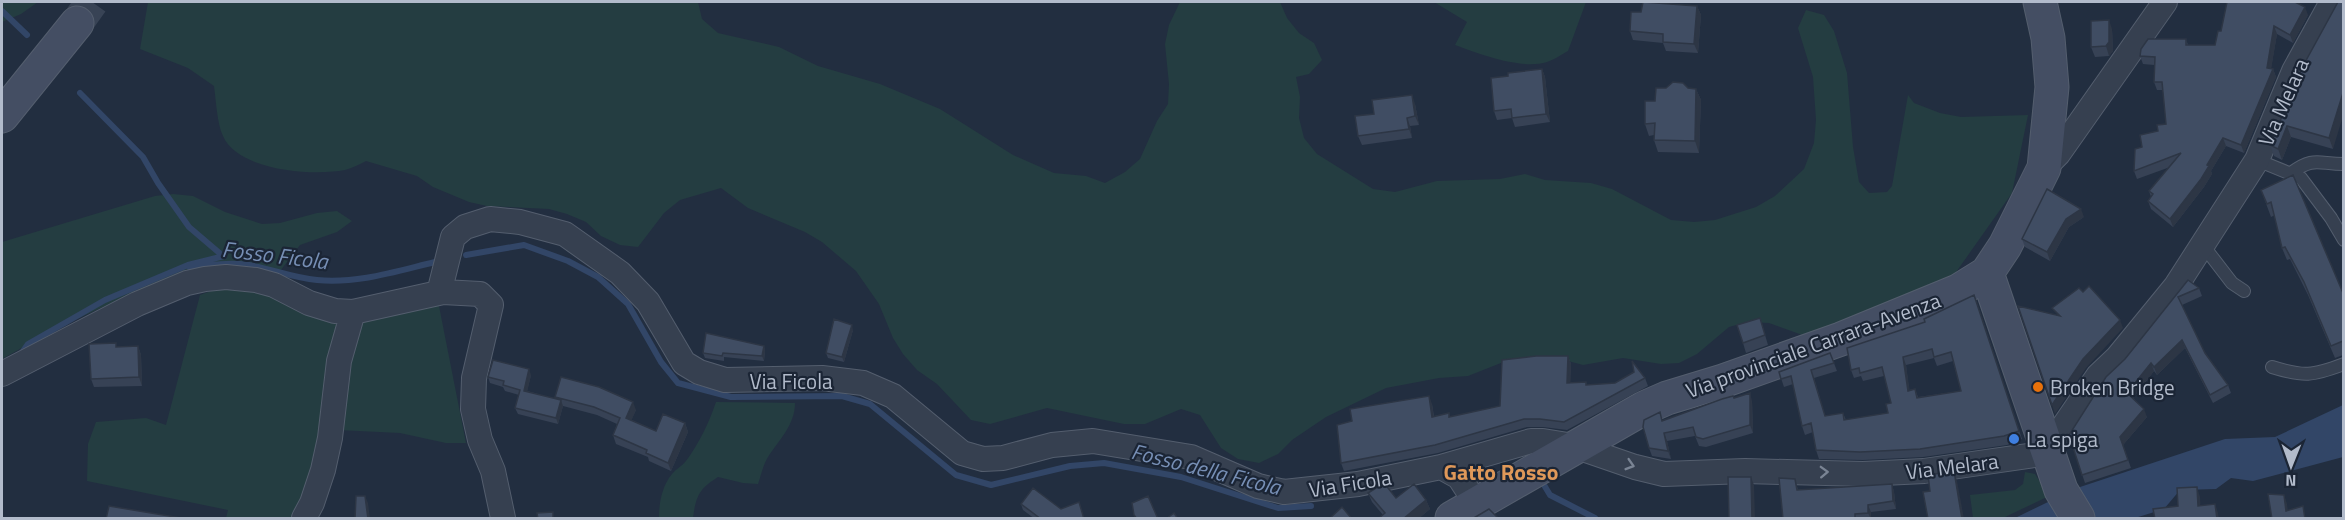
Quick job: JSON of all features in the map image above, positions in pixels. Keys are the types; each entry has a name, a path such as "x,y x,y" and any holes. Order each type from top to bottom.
{"main road":[{"name":"Via provinciale Carrara-Avenza","path":"1464,511 1644,408 1667,398 1723,381 1841,339 1958,291 1987,273 2005,246 2044,168 2052,87 2048,38 2040,2"},
{"path":"2,116 77,23"},
{"path":"1987,273 2061,490 2078,519"}],"street":[{"path":"2044,168 2058,154 2166,2"},
{"name":"Via Melara","path":"1574,446 1635,467 1664,474 1910,472 2048,453 2098,376 2117,358 2176,286 2258,160 2294,71 2332,2"},
{"name":"Via Ficola","path":"442,288 449,246 453,237 465,227 490,219 520,222 565,234 620,273 648,302 684,363 699,372 725,380 822,378 863,383 893,396 962,453 983,459 1003,458 1052,445 1093,441 1191,456 1258,486 1284,492 1358,484 1441,467"},
{"path":"3,374 137,304 186,283 205,279 226,277 256,280 274,285 309,303 353,312 442,288 480,294 491,305 474,378 473,409 480,440 493,471 503,519"},
{"path":"304,519 323,470 330,438 339,362 353,312"},
{"path":"1441,467 1531,441 1574,446"},
{"path":"1441,467 1459,477 1464,511"}],"lane":[{"path":"2258,160 2301,178 2331,218 2343,240"},
{"path":"2291,173 2304,163 2318,161 2343,164"},
{"path":"2202,244 2232,283 2244,291"},
{"path":"2272,367 2298,375 2320,373 2343,364"}],"green space":[{"path":"2,2 38,2 21,14 2,22"},
{"path":"148,2 698,2 702,19 718,33 779,47 818,66 880,84 940,109 1013,155 1054,173 1086,176 1105,183 1125,172 1140,159 1157,121 1168,104 1169,84 1165,44 1169,25 1180,2 1280,2 1287,18 1299,33 1314,43 1322,60 1309,74 1296,77 1300,97 1299,118 1304,138 1317,154 1373,189 1395,192 1437,181 1500,179 1525,174 1545,180 1591,183 1612,189 1671,220 1694,222 1715,220 1756,207 1775,196 1804,169 1814,143 1816,120 1813,77 1798,28 1806,10 1824,15 1834,31 1847,73 1853,147 1859,182 1869,193 1887,192 1892,186 1908,95 1914,103 1940,113 1961,117 2028,115 2012,193 1954,275 1805,336 1769,323 1747,322 1729,327 1697,354 1679,363 1661,364 1623,358 1583,365 1568,361 1506,361 1468,376 1439,378 1386,388 1326,417 1292,440 1278,454 1259,463 1238,459 1221,448 1200,415 1181,409 1145,424 1124,424 1047,408 990,424 971,420 937,384 917,370 903,354 893,338 879,304 856,271 822,242 805,232 748,208 721,188 680,200 664,213 638,247 620,245 601,236 586,222 567,214 549,209 487,206 469,202 433,187 417,176 366,161 345,170 331,172 296,171 260,164 231,148 223,136 218,119 214,86 188,68 140,49"},
{"path":"1434,2 1586,2 1568,51 1547,62 1525,64 1501,60 1455,45 1467,22"},
{"path":"173,194 193,196 225,212 262,224 280,223 317,213 337,211 352,221 337,232 300,245 277,275 165,279 59,327 2,359 2,242 155,196"},
{"path":"242,287 341,323 322,446 297,518 226,518 228,510 87,481 88,444 96,422 146,418 166,425 200,295 214,290"},
{"path":"429,305 439,306 466,443 446,443 400,433 338,430 357,325"},
{"path":"716,402 795,403 786,432 766,460 758,484 718,477 706,485 700,494 693,518 659,518 663,489 695,447"},
{"path":"2025,472 2035,474 2049,496 2003,518 1973,518 1970,495 2015,490 2023,484"}],"water":[{"path":"2343,405 2343,457 2253,481 2231,478 2216,489 2180,490 2164,509 2135,518 2015,518 2077,488 2225,439 2275,437"}],"building":[{"path":"1643,2 1697,6 1694,44 1663,42 1663,34 1630,31 1631,12 1641,12"},
{"path":"2227,2 2295,2 2305,7 2290,35 2274,26 2267,68 2273,69 2241,145 2223,138 2201,179 2170,219 2148,201 2153,194 2149,191 2181,153 2134,171 2135,149 2142,147 2140,135 2158,131 2157,125 2166,124 2162,82 2154,82 2155,57 2140,56 2141,49 2148,39 2186,39 2186,45 2215,45 2218,31 2221,31"},
{"path":"2338,2 2343,2 2343,93 2329,138 2287,126 2278,149 2270,145 2303,66"},
{"path":"2109,20 2109,42 2106,46 2091,47 2091,21"},
{"path":"1542,69 1546,114 1512,118 1511,109 1494,111 1491,78 1508,76 1508,73"},
{"path":"1673,82 1683,83 1688,88 1696,89 1695,141 1654,140 1655,123 1645,124 1645,101 1655,101 1656,88 1666,88"},
{"path":"1412,95 1415,116 1407,118 1409,129 1358,136 1355,116 1374,114 1372,100"},
{"path":"2293,175 2343,293 2343,341 2331,346 2304,282 2285,247 2282,248 2271,202 2267,204 2261,190"},
{"path":"2047,189 2081,209 2066,219 2047,252 2022,239"},
{"path":"2188,280 2199,288 2178,297 2205,353 2228,385 2210,395 2182,340 2154,367 2151,363 2127,393 2144,409 2120,437 2128,460 2082,475 2069,435 2106,377 2125,359"},
{"path":"2089,286 2120,320 2083,359 2052,405 2018,306 2060,316 2052,308 2079,288 2083,292"},
{"path":"1974,295 2019,431 2004,436 1920,449 1860,452 1816,450 1811,423 1802,426 1791,376 1781,379 1779,372 1830,353 1834,363 1811,370 1825,416 1843,413 1844,420 1888,413 1886,404 1891,403 1882,367 1860,373 1859,368 1851,370 1847,348 1925,322 1924,319","holes":["1932,349 1934,357 1951,352 1961,391 1917,398 1915,389 1908,391 1903,357"]},
{"path":"1760,318 1765,335 1743,343 1737,325"},
{"path":"834,319 852,325 842,357 826,353"},
{"path":"706,333 764,346 762,356 723,353 722,356 703,353"},
{"path":"116,343 116,347 138,346 139,377 91,379 89,344"},
{"path":"1536,356 1568,356 1567,383 1586,382 1586,385 1615,383 1634,372 1632,361 1645,378 1564,422 1524,419 1435,445 1341,463 1337,425 1352,421 1350,409 1429,396 1432,417 1449,413 1449,417 1500,406 1502,360"},
{"path":"493,360 529,369 524,391 561,400 556,418 515,408 520,390 503,385 504,381 488,377"},
{"path":"561,377 599,387 633,402 626,418 656,431 663,414 685,423 668,463 646,453 647,450 613,435 620,418 594,407 555,397"},
{"path":"1750,393 1750,425 1703,439 1696,437 1693,427 1664,433 1668,451 1649,448 1643,427 1644,420 1660,412 1662,421 1722,399"},
{"path":"1954,471 1962,519 1928,519 1923,492 1930,491 1928,475"},
{"path":"1728,477 1751,477 1752,519 1729,519"},
{"path":"1779,478 1795,479 1797,490 1892,484 1893,501 1868,505 1868,513 1855,514 1855,519 1783,519"},
{"path":"1384,483 1396,498 1414,484 1426,500 1403,519 1378,519 1385,513 1368,493"},
{"path":"2197,487 2198,506 2215,504 2217,519 2155,519 2153,509 2178,506 2177,488"},
{"path":"1033,488 1061,509 1079,502 1084,519 1041,519 1021,504"},
{"path":"2268,494 2284,495 2286,511 2303,506 2305,519 2272,519"},
{"path":"356,496 365,496 368,519 355,519"},
{"path":"1148,496 1158,519 1137,519 1132,503"},
{"path":"109,506 187,519 106,519"},
{"path":"1342,507 1352,519 1329,519"},
{"path":"1489,509 1499,519 1472,519"},
{"path":"553,512 553,519 538,519 537,513"},
{"path":"1174,513 1178,519 1166,519"}],"waterway":[{"path":"2,11 27,35"},
{"path":"80,93 143,157 189,227 223,256"},
{"name":"Fosso della Ficola","path":"466,255 524,245 568,261 598,277 628,304 661,362 678,383 731,397 842,396 870,404 956,475 991,485 1070,466 1104,463 1181,477 1278,508 1311,506"},
{"name":"Fosso della Ficola","path":"21,354 28,344 105,300 188,265 224,256"},
{"name":"Fosso Ficola","path":"190,268 242,264 299,277 332,281 377,276 435,262"},
{"name":"Fosso della Ficola","path":"1541,480 1550,495 1595,518"}],"tunnel":[{"path":"77,23 92,2"}],"place":[{"name":"Broken Bridge","path":"2038,387"},
{"name":"La spiga","path":"2014,439"}],"district":[{"name":"Gatto Rosso","path":"1501,472"}]}
